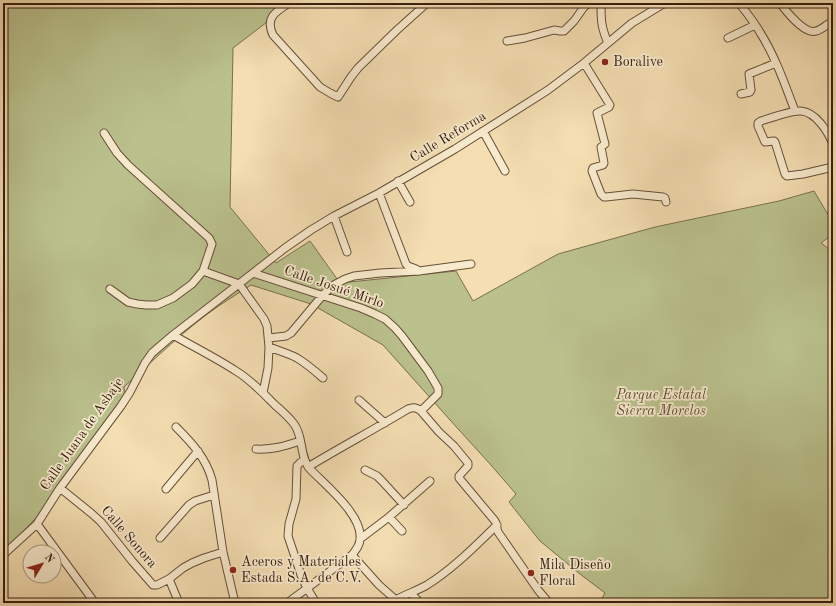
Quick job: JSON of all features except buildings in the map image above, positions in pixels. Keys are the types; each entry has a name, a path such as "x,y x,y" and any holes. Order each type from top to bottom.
{"street":[{"path":"289,3 279,9 271,19 270,24 273,35 320,86 330,94 338,97 358,68 396,30 427,3"},
{"path":"507,41 526,38 554,30 564,31 589,3"},
{"path":"601,3 601,22 608,43"},
{"name":"Calle Reforma","path":"239,284 285,248 311,230 484,131 548,90 584,64 632,23 665,3"},
{"path":"739,3 756,25 766,43 776,63 795,112"},
{"path":"780,3 791,17 810,31 817,31 830,23 833,26"},
{"path":"728,38 756,25"},
{"path":"741,94 750,92 751,90 749,74 776,63"},
{"path":"584,64 610,104 609,107 597,112 605,144 601,147 604,163 603,165 593,168 592,171 601,194 604,197 633,194 662,197 665,198 666,202"},
{"path":"833,144 826,130 813,116 806,112 795,112 761,121 758,124 765,142 775,142 785,174 787,176 833,167"},
{"path":"484,131 504,172"},
{"path":"104,133 117,153 128,165 211,240 212,244 203,271 192,284 173,298 156,305 137,304 128,302 110,290"},
{"path":"398,181 410,202"},
{"path":"379,192 406,264 408,267 419,271"},
{"path":"334,216 347,252"},
{"path":"269,338 286,336 291,333 322,296 338,282 345,279 354,276 419,271 471,264"},
{"path":"203,271 239,284 266,322 269,348 268,368 263,393"},
{"name":"Calle Josué Mirlo","path":"253,273 375,314 385,319 402,336 428,371 438,388 438,394 421,411"},
{"name":"Calle Juana de Asbaje","path":"3,555 37,524 60,488 121,406 148,357 173,335 239,284"},
{"path":"173,335 236,371 263,393 293,423 299,431 300,441 307,464 343,503 356,521 360,530 360,539 356,550 352,555 287,603"},
{"path":"269,348 297,358 323,378"},
{"path":"360,400 385,423"},
{"path":"316,603 307,588 297,565 288,536 288,530 296,499 298,466 299,464 307,464 336,450 412,407 418,408 468,463 468,466 459,478 495,521 498,532 538,590 549,603"},
{"path":"176,427 198,451 209,471 223,552 235,603"},
{"path":"256,449 277,448 300,441"},
{"path":"166,489 198,451"},
{"path":"365,470 382,481 404,505"},
{"path":"360,539 404,505 430,481"},
{"name":"Calle Sonora","path":"60,488 100,522 153,585 157,585 169,579 192,563 223,552"},
{"path":"160,538 189,505 214,495"},
{"path":"389,517 402,531"},
{"path":"37,524 95,603"},
{"path":"352,555 393,601 411,593 440,575 497,525"},
{"path":"169,579 179,603"},
{"path":"411,593 420,603"}],"green space":[{"name":"Parque Estatal Sierra Morelos","path":"3,3 292,3 233,48 230,207 276,263 310,241 340,283 456,271 473,301 558,254 655,227 779,201 814,191 833,223 833,234 821,243 833,252 833,603 599,603 605,593 540,541 509,502 516,494 383,345 311,304 251,285 207,314 170,344 124,387 125,400 46,507 8,548 3,542"}],"place":[{"name":"Boralive","path":"605,62"},
{"name":"Aceros y Materiales Estada S.A. de C.V.","path":"233,570"},
{"name":"Mila Diseño Floral","path":"531,573"}]}
